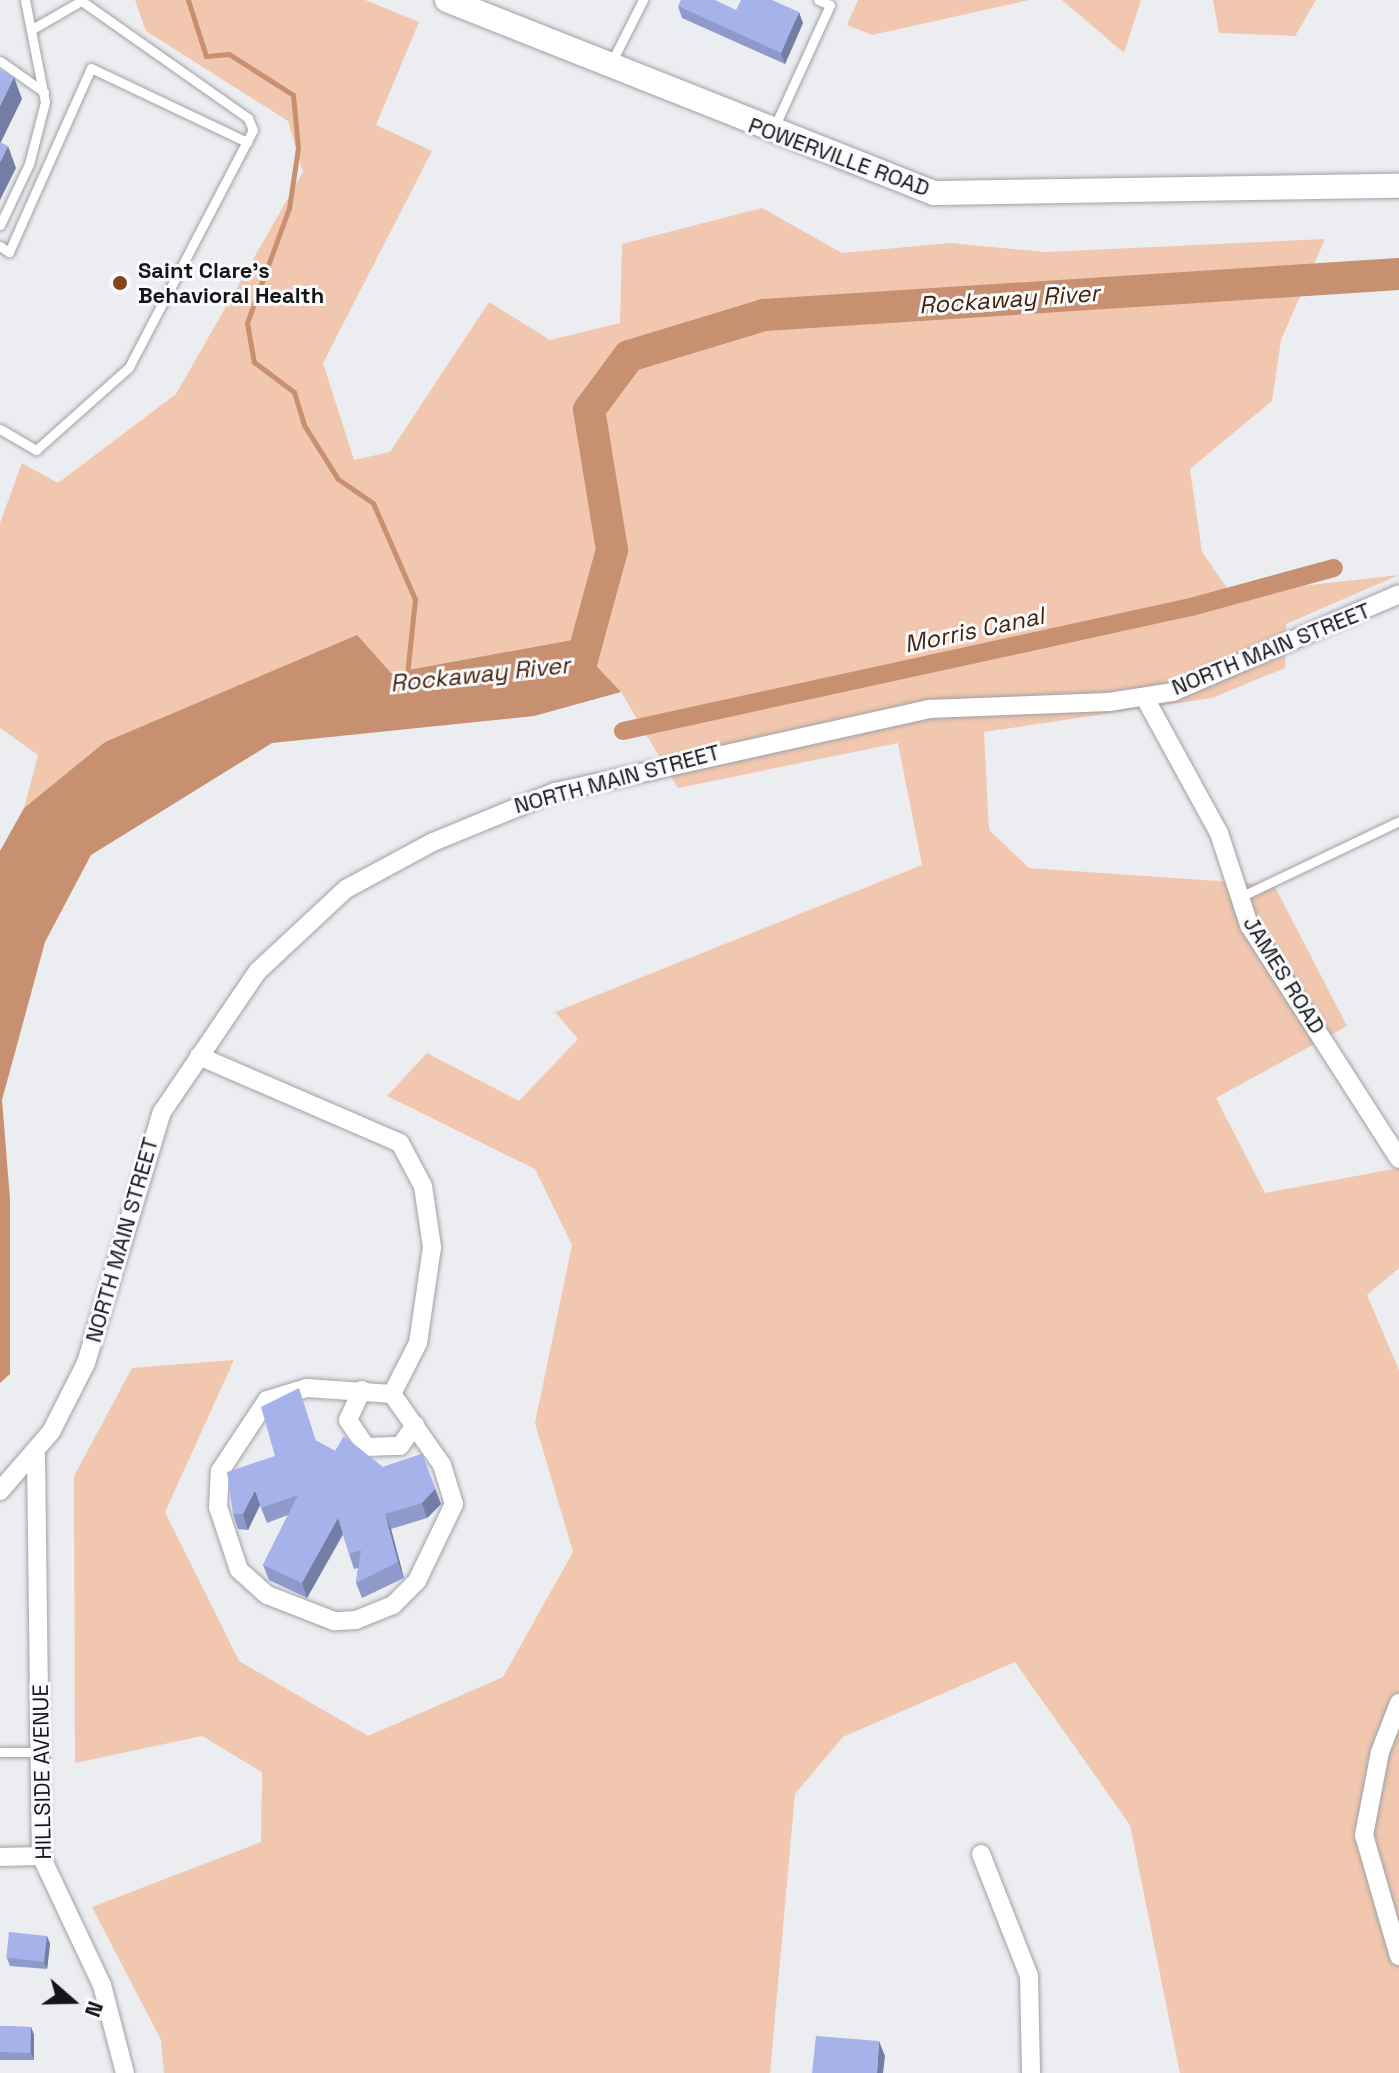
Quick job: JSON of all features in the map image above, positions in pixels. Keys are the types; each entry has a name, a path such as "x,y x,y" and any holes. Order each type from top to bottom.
{"main road":[{"name":"POWERVILLE ROAD","path":"447,0 910,187 970,196 1185,185 1399,186"}],"street":[{"name":"NORTH MAIN STREET","path":"0,1491 36,1454 86,1363 147,1147 199,1056 258,971 316,910 504,809 658,766 913,712 1145,698 1399,594"},
{"name":"JAMES ROAD","path":"1145,698 1219,833 1240,897 1272,963 1399,1159"},
{"path":"199,1056 400,1143 423,1186 432,1247 418,1343 392,1394"},
{"path":"307,1388 392,1394 442,1465 454,1504 417,1581 393,1605 356,1620 323,1618 267,1595 239,1570 227,1542 218,1507 220,1471 267,1400 307,1388"},
{"path":"362,1390 348,1420 366,1447 392,1449 415,1425"},
{"name":"HILLSIDE AVENUE","path":"36,1454 41,1856 102,1985 125,2073"},
{"path":"1399,1703 1380,1752 1364,1835 1399,1956"},
{"path":"981,1854 1029,1976 1031,2073"},
{"path":"0,1857 41,1856"}],"lane":[{"path":"0,225 29,164 44,92 34,28 25,0"},
{"path":"0,429 36,450 129,367 247,142 248,118 81,0 34,28"},
{"path":"609,66 643,0"},
{"path":"772,133 830,5 818,0"},
{"path":"0,61 44,92"},
{"path":"4,249 91,68 247,142"},
{"path":"1240,897 1399,821"},
{"path":"0,1752 40,1752"}],"shaded area":[{"path":"135,0 365,0 419,22 376,125 432,151 323,363 354,460 390,452 489,302 550,340 620,323 622,244 762,208 842,253 950,243 1046,252 1325,239 1281,340 1272,401 1190,469 1202,552 1231,594 1399,575 1286,624 1285,668 1212,698 984,732 989,830 1029,868 1274,885 1347,1026 1216,1098 1265,1193 1399,1168 1399,1268 1367,1295 1399,1370 1399,2073 1180,2073 1130,1825 1015,1662 843,1737 795,1794 770,2073 164,2073 161,2040 92,1907 261,1842 262,1772 202,1736 75,1763 74,1476 132,1368 234,1360 165,1512 239,1661 368,1736 503,1677 573,1552 535,1423 572,1245 535,1169 387,1096 427,1053 519,1101 578,1039 555,1012 922,865 898,743 678,788 621,692 572,640 390,673 105,742 24,808 38,755 0,728 0,523 22,463 58,483 176,394 303,172 288,121 146,31"},
{"path":"858,0 1029,0 872,35 847,25"},
{"path":"1062,0 1141,0 1124,53"},
{"path":"1213,0 1316,0 1295,36 1219,33"}],"water":[{"path":"357,635 391,673 572,640 621,692 534,716 272,743 91,855 45,942 2,1100 10,1199 10,1374 0,1383 0,851 24,808 105,742"}],"building":[{"path":"681,0 715,0 736,10 741,0 772,0 799,12 781,53 678,6"},
{"path":"0,70 14,77 0,106"},
{"path":"0,142 8,146 0,162"},
{"path":"299,1388 316,1441 335,1451 344,1436 383,1467 422,1454 435,1489 422,1503 385,1514 398,1562 356,1583 361,1550 349,1554 338,1518 302,1583 263,1565 298,1495 261,1508 255,1490 243,1514 233,1514 227,1472 275,1456 261,1407"},
{"path":"9,1932 47,1936 44,1962 6,1958"},
{"path":"0,2026 31,2027 30,2053 0,2052"},
{"path":"816,2036 879,2041 877,2073 812,2073"}],"waterway":[{"path":"188,0 206,56 229,54 293,95 298,148 289,208 247,323 254,362 294,392 304,425 338,479 373,503 415,599 407,675"},
{"name":"Rockaway River","path":"551,669 580,667 612,550 589,410 629,356 764,315 1399,274"},
{"name":"Morris Canal","path":"623,731 1191,607 1334,568"}],"place":[{"name":"Saint Clare’s Behavioral Health","path":"120,283"}]}
